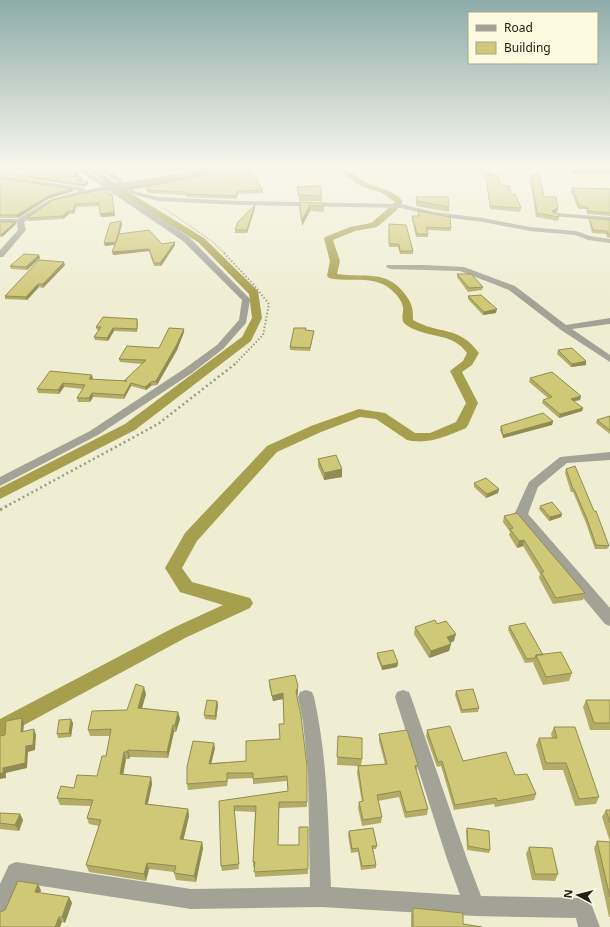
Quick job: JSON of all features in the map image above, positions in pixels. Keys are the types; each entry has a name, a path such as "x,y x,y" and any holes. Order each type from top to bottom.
{"street":[{"path":"0,221 20,221 35,211"},
{"path":"0,482 94,433 176,379 220,347 243,321 246,300 186,238 145,211"},
{"path":"423,211 530,229 576,233 588,238 610,242"},
{"path":"556,215 610,219"},
{"path":"0,255 22,230 20,221"},
{"path":"390,267 461,269 512,288 564,328 610,359"},
{"path":"564,328 610,321"},
{"path":"609,616 521,514 533,485 564,460 610,456"},
{"path":"306,696 312,723 319,795 321,897"},
{"path":"403,697 457,858 475,906"},
{"path":"0,908 16,872 191,899 321,897 475,906 583,908 589,927"}],"path":[{"path":"0,510 158,424 239,360 263,335 270,304 213,242 169,211"}],"building":[{"path":"0,211 23,211 17,215 0,215"},
{"path":"37,211 68,211 63,216 27,218"},
{"path":"100,211 114,211 114,212 100,214"},
{"path":"249,211 253,211 247,230 235,230 238,222"},
{"path":"301,211 307,211 302,220"},
{"path":"418,211 450,217 451,228 426,227 428,234 417,234 412,216 419,216"},
{"path":"537,211 552,211 559,214 559,217 537,213"},
{"path":"591,211 610,211 610,213"},
{"path":"589,218 610,220 610,235 607,231 593,230"},
{"path":"121,221 116,242 104,243 110,223"},
{"path":"0,222 15,222 2,234 0,234"},
{"path":"389,224 406,225 413,251 400,251 399,244 389,244"},
{"path":"149,230 162,244 175,242 160,263 154,263 149,249 112,252 119,234"},
{"path":"24,254 39,255 26,267 10,266"},
{"path":"39,260 64,262 43,284 38,284 26,297 5,296"},
{"path":"457,274 471,274 483,287 469,288"},
{"path":"481,295 497,309 484,312 468,296"},
{"path":"103,317 137,319 137,329 113,328 107,338 94,337 101,327 96,327"},
{"path":"169,328 184,329 156,381 151,382 145,387 131,383 124,395 92,393 89,398 77,398 85,385 63,383 58,390 37,389 50,371 92,375 89,379 124,381 146,360 119,359 127,346 159,348"},
{"path":"294,328 306,328 305,330 314,331 310,348 290,347"},
{"path":"572,348 586,361 572,364 558,350"},
{"path":"552,372 581,396 571,399 583,408 560,414 543,400 552,397 530,378"},
{"path":"543,413 553,421 503,435 501,426"},
{"path":"610,416 610,430 597,420"},
{"path":"336,455 342,469 324,473 318,459"},
{"path":"575,466 594,511 596,511 609,546 596,545 566,469"},
{"path":"486,478 499,489 487,494 474,483"},
{"path":"552,502 562,514 550,517 540,506"},
{"path":"517,513 585,593 556,598 541,572 544,572 524,540 519,541 510,529 513,528 504,516"},
{"path":"435,620 437,624 446,621 456,634 447,637 451,644 431,651 415,627"},
{"path":"525,623 543,655 536,655 535,658 527,659 509,626"},
{"path":"393,650 398,663 382,666 377,653"},
{"path":"561,652 572,673 546,677 536,655"},
{"path":"295,675 298,686 296,692 301,716 307,766 307,802 279,802 278,845 299,845 299,827 308,827 308,869 254,872 255,862 253,862 256,806 234,806 239,864 221,866 219,801 288,791 287,776 253,779 253,773 227,773 227,781 187,784 187,767 193,741 214,743 209,764 246,761 246,741 280,739 279,724 284,724 283,693 272,696 269,680"},
{"path":"136,684 144,687 138,708 178,712 175,725 173,725 167,752 128,750 127,752 124,752 120,774 151,777 145,804 188,809 180,839 202,842 194,876 174,873 176,866 147,863 144,874 86,865 101,820 87,818 93,800 57,798 61,786 74,788 77,775 97,776 102,756 106,756 111,729 88,730 92,711 127,710"},
{"path":"473,689 479,708 462,710 456,691"},
{"path":"207,700 217,701 215,716 204,715"},
{"path":"586,700 610,700 610,723 594,723"},
{"path":"22,718 21,732 34,729 33,745 26,746 25,763 3,768 3,773 0,773 0,736 5,735 6,721"},
{"path":"71,719 69,733 57,734 59,720"},
{"path":"450,726 463,761 506,752 515,775 527,774 536,794 497,801 496,798 455,805 442,761 438,762 427,730"},
{"path":"554,727 575,727 599,797 579,799 566,763 546,763 539,738 557,738"},
{"path":"407,730 418,765 415,766 428,809 406,812 400,791 377,795 382,817 363,820 359,802 363,801 358,766 387,764 379,734"},
{"path":"338,736 362,738 362,759 337,757"},
{"path":"606,810 610,810 610,823"},
{"path":"0,813 20,814 15,825 0,823"},
{"path":"373,828 377,846 372,846 376,865 362,866 358,848 352,849 349,831"},
{"path":"467,828 489,831 490,850 468,846"},
{"path":"597,841 610,842 610,897"},
{"path":"529,847 552,848 558,874 535,874"},
{"path":"18,881 38,884 35,892 69,897 62,917 59,917 55,927 0,927 0,912 5,910"},
{"path":"413,908 463,913 463,924 482,927 413,927"}],"waterway":[{"path":"0,494 130,427 247,339 257,318 254,293 201,240 154,211"},
{"path":"0,729 181,632 244,603 213,596 186,587 173,568 191,537 272,449 316,429 359,413 380,416 412,437 432,437 461,425 472,403 456,371 468,363 473,353 468,346 451,335 416,326 408,321 408,306 400,294 390,284 370,278 346,278 332,276 335,261 328,239 353,229 374,225 390,211"}]}
